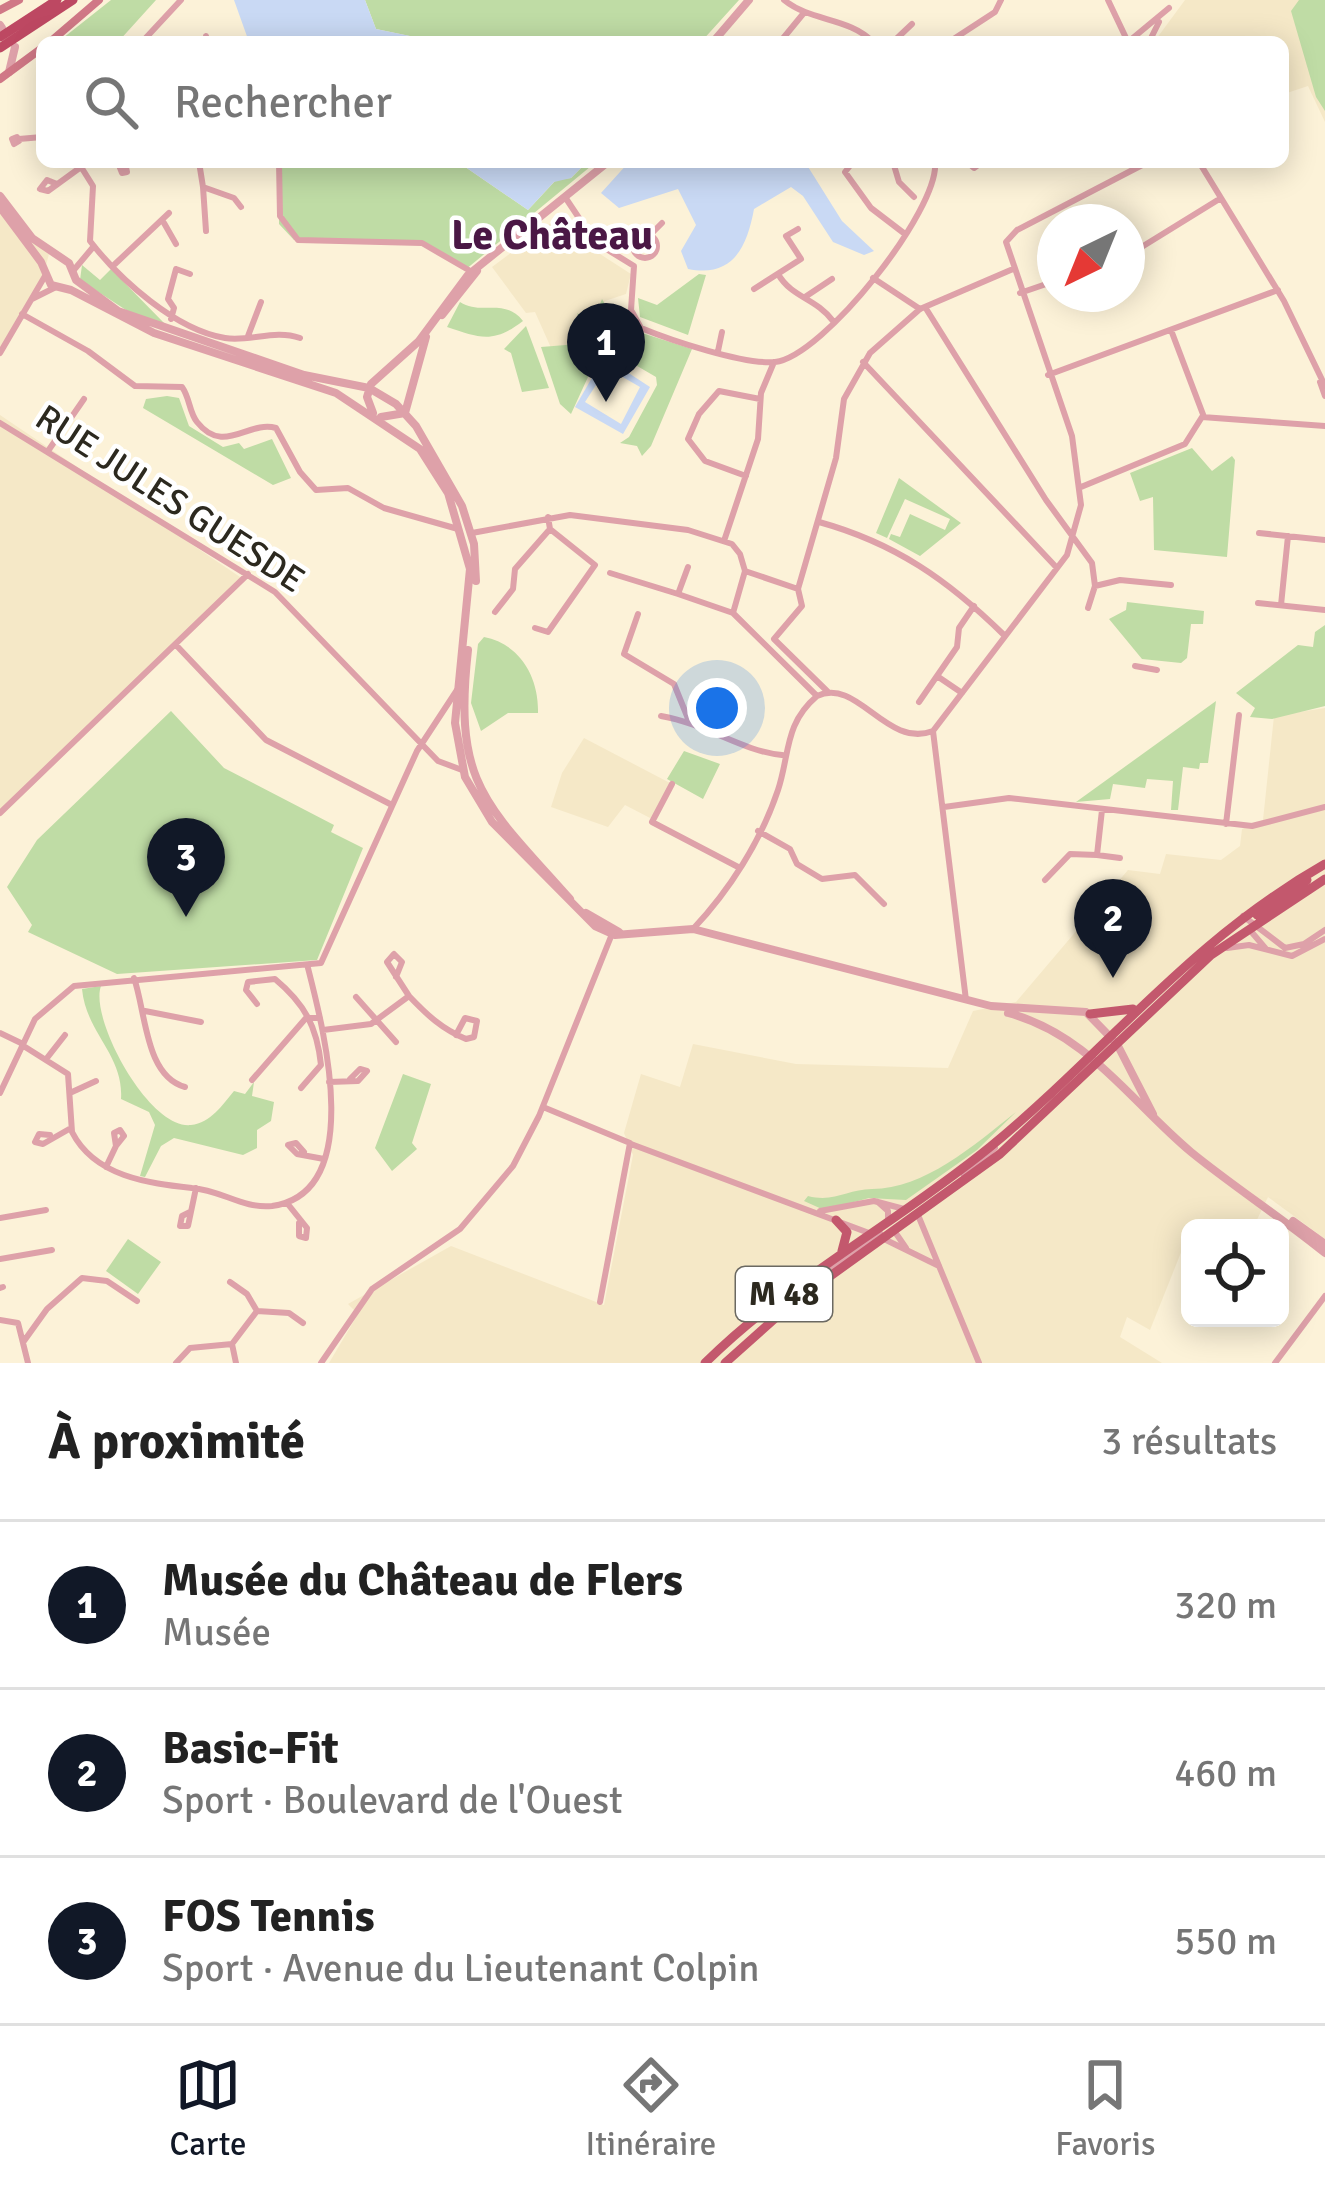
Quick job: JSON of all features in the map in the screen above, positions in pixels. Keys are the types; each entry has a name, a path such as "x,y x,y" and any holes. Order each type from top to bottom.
{"highway":[{"path":"1,29 57,0"},
{"path":"0,48 73,0"}],"main road":[{"path":"0,10 20,0"},
{"path":"57,36 99,0"},
{"path":"4,76 36,52"},
{"path":"1249,922 1325,864"},
{"name":"M 48","path":"724,1363 876,1236 889,1219 912,1212 1000,1154 1068,1093 1133,1009 1202,947 1325,879"},
{"name":"M 48","path":"1110,1039 1249,922"},
{"name":"M 48","path":"1110,1039 1202,947"},
{"path":"1090,1014 1133,1009"},
{"name":"M 48","path":"705,1363 755,1317 839,1254 895,1232 912,1212 1098,1060"},
{"path":"836,1220 847,1236 839,1254"}],"street":[{"path":"148,36 181,0"},
{"path":"718,36 749,0"},
{"path":"784,0 796,4 803,14 849,26 864,36"},
{"path":"958,36 995,12 1001,0"},
{"path":"1108,0 1125,36"},
{"path":"1117,18 1137,35 1176,0"},
{"path":"1152,36 1168,8"},
{"path":"784,36 803,14"},
{"path":"899,36 912,24"},
{"path":"4,76 15,47"},
{"path":"19,139 36,138"},
{"path":"57,184 75,168"},
{"path":"82,168 90,178"},
{"path":"92,168 87,230 94,246 171,320 224,338 300,338"},
{"path":"199,168 206,231"},
{"path":"278,168 280,216 298,240 422,242 473,273"},
{"path":"369,388 411,350 488,257 567,200 602,168"},
{"path":"849,168 845,172 868,205 905,234"},
{"path":"894,168 898,182 914,197"},
{"path":"567,200 596,242 637,273 631,310 638,326 718,351 774,362 799,353 873,278 931,196 934,168"},
{"path":"966,1000 933,731 1058,568 1073,542 1081,488 1072,436 1005,245 1013,232 1136,168"},
{"path":"1203,168 1278,290 1325,386"},
{"path":"203,187 234,198 241,207"},
{"path":"0,196 27,233 62,260 99,299 152,327 313,378 369,388 405,412 458,498 472,533 476,582 461,712 467,769"},
{"path":"1145,245 1221,198"},
{"path":"0,207 58,288 154,334 325,388 374,415 423,452 454,514 471,579 455,735 467,769"},
{"path":"115,264 136,238 164,223 169,213"},
{"path":"164,223 176,244"},
{"path":"620,258 633,248 639,235 650,235 662,223"},
{"path":"754,289 801,259 786,236 798,229"},
{"path":"633,248 643,258 653,254 657,244 650,235"},
{"path":"0,353 3,340 45,274 62,260 94,246"},
{"path":"24,310 44,290 58,288 94,246"},
{"path":"171,320 174,308 168,299 176,269 190,274"},
{"path":"774,639 799,611 798,589 838,450 844,399 863,362 890,331 922,308 1013,269"},
{"path":"374,415 393,418 405,412 424,341 473,273"},
{"path":"778,274 787,290 817,301 833,321"},
{"path":"873,278 922,308 1073,542 1092,563 1095,586 1088,608"},
{"path":"805,297 832,279"},
{"path":"1020,292 1037,287"},
{"path":"1048,375 1278,290"},
{"path":"248,336 262,302"},
{"path":"24,310 139,388 173,383 182,387 197,422 217,436 232,439 265,426 277,428 316,490 348,488 384,508 472,533 548,517 669,525 724,541 738,550 745,571 733,613"},
{"path":"1171,330 1204,417"},
{"path":"718,351 722,332"},
{"path":"724,541 758,439 760,398 774,362"},
{"path":"863,362 1058,568"},
{"path":"1316,367 1325,396"},
{"path":"369,388 374,415"},
{"path":"746,476 705,461 688,439 698,414 719,391 760,398"},
{"path":"48,451 84,399"},
{"path":"1204,417 1325,429"},
{"path":"1081,488 1185,444 1204,417"},
{"name":"RUE JULES GUESDE","path":"0,423 291,605 442,764 467,769 522,846 583,911 613,932"},
{"path":"445,524 454,514"},
{"path":"535,628 548,632 595,565 550,529 548,517"},
{"path":"819,522 895,547 974,606 1004,635"},
{"path":"495,612 514,587 515,569 550,529"},
{"path":"1259,533 1325,540"},
{"path":"1281,605 1288,536"},
{"path":"678,594 688,567"},
{"path":"745,571 798,589"},
{"path":"610,573 733,613 817,696"},
{"path":"0,813 248,574"},
{"path":"1095,586 1120,580 1172,585"},
{"path":"1258,603 1325,610"},
{"path":"920,702 974,606"},
{"path":"638,614 624,654 674,684 689,721"},
{"path":"760,639 774,639 827,691 903,734 933,731"},
{"path":"176,645 266,740 390,804"},
{"path":"1135,666 1157,670"},
{"path":"937,676 962,693"},
{"path":"0,1093 39,1014 66,990 90,981 308,968 329,953 390,804 421,743 458,687"},
{"path":"693,928 740,868 779,787 782,755 796,718 827,691"},
{"path":"661,716 689,721 755,751 782,755"},
{"path":"1226,824 1239,716"},
{"path":"672,784 652,822 740,868"},
{"path":"944,807 999,797 1256,826 1325,807"},
{"path":"1097,855 1102,810"},
{"path":"758,831 790,849 798,865 822,879 855,875 884,904"},
{"path":"1045,880 1070,854 1120,857"},
{"path":"1249,922 1288,948 1325,934"},
{"path":"1249,922 1264,948 1280,956"},
{"path":"321,1363 372,1289 452,1235 483,1206 521,1154 613,932 693,928 991,1006 1059,1031 1098,1060 1193,1153 1325,1249"},
{"path":"1220,949 1249,945 1280,956 1301,953 1325,934"},
{"path":"302,1088 324,1065 323,1030 308,968"},
{"path":"396,977 409,996 456,1035"},
{"path":"134,978 157,1063 170,1081 185,1087"},
{"path":"0,1033 65,1071 72,1092 70,1128 80,1146 106,1167 141,1182 196,1188 253,1206 287,1203 308,1189 324,1160 332,1126 329,1082 316,1027 298,999 272,979 248,982 246,990 257,1004"},
{"path":"323,1030 375,1022 409,996"},
{"path":"356,997 396,1042"},
{"path":"991,1006 1090,1014 1153,1114"},
{"path":"1059,1031 1058,1021 1069,1009"},
{"path":"145,1011 200,1022"},
{"path":"252,1080 306,1018 320,1018"},
{"path":"47,1058 65,1035"},
{"path":"329,1082 350,1078"},
{"path":"72,1092 96,1082"},
{"path":"543,1107 906,1248 935,1262 946,1277"},
{"path":"50,1135 70,1128"},
{"path":"600,1302 630,1143"},
{"path":"106,1167 116,1147"},
{"path":"304,1152 324,1160"},
{"path":"190,1212 196,1188"},
{"path":"878,1202 889,1219"},
{"path":"806,1208 833,1212 878,1202 912,1212 946,1277 979,1363"},
{"path":"287,1203 299,1223"},
{"path":"0,1218 46,1210"},
{"path":"895,1232 906,1248"},
{"path":"0,1259 52,1250"},
{"path":"24,1342 43,1313 82,1278 107,1281 137,1301"},
{"path":"230,1282 247,1294 257,1311"},
{"path":"1275,1363 1325,1296"},
{"path":"257,1311 289,1313 303,1323"},
{"path":"176,1363 190,1348 232,1344 257,1311"},
{"path":"0,1320 17,1323 28,1363"},
{"path":"232,1344 236,1363"}],"shaded area":[{"path":"1185,0 1325,0 1325,122 1308,86 1289,92 1289,36 1158,36"},
{"path":"0,192 49,254 41,284 0,355"},
{"path":"559,217 570,219 600,254 631,274 626,294 605,301 594,322 583,322 585,334 578,344 552,350 535,312 526,313 492,267"},
{"path":"0,415 243,579 0,813"},
{"path":"1325,708 1325,1239 1268,1197 1257,1219 1181,1219 1181,1252 1150,1330 1127,1317 1120,1337 1162,1363 329,1363 358,1314 348,1304 451,1246 604,1305 633,1155 624,1133 641,1074 680,1087 693,1044 796,1064 948,1068 973,1011 1016,1002 1128,870 1160,874 1166,854 1221,860 1240,846 1242,829 1263,820 1274,716"},
{"path":"584,738 670,783 652,819 625,805 608,827 551,807 562,773"}],"green space":[{"path":"111,0 156,0 123,36 66,36"},
{"path":"365,0 739,0 706,36 410,36 376,29"},
{"path":"1299,0 1325,0 1325,111 1316,97 1291,11"},
{"path":"279,168 467,168 528,210 556,180 589,168 465,270 420,240 294,240 279,224"},
{"path":"82,265 100,280 111,269 165,324 129,312 80,280"},
{"path":"699,274 706,275 688,335 640,317 638,298 657,305"},
{"path":"602,299 617,325 692,349 651,446 642,456 637,446 620,443 629,437 657,385 656,377 608,349 599,353 571,414 560,404 541,347 578,344 585,334 577,313 592,324"},
{"path":"460,302 508,310 523,321 486,337 447,327"},
{"path":"526,326 549,388 522,392 511,353 504,349"},
{"path":"179,398 189,426 223,447 239,443 244,449 272,439 291,478 273,485 143,408 146,399"},
{"path":"1192,448 1212,471 1232,456 1235,460 1227,557 1154,550 1153,497 1140,501 1130,473"},
{"path":"899,478 961,523 920,556 889,539 891,534 900,537 910,514 945,530 950,519 905,499 887,538 876,533"},
{"path":"1127,602 1204,611 1203,624 1191,624 1187,658 1181,663 1142,659 1109,619 1126,610"},
{"path":"1325,625 1325,706 1272,719 1250,717 1255,708 1236,693 1298,645 1313,647 1315,632"},
{"path":"484,637 508,647 525,664 535,687 538,713 508,713 481,731 471,703 478,644"},
{"path":"1216,701 1208,763 1200,763 1199,769 1183,767 1178,810 1171,810 1173,781 1147,779 1145,788 1113,784 1110,799 1076,802"},
{"path":"171,711 224,768 334,825 331,832 363,848 317,960 117,974 28,932 32,925 7,887 37,840"},
{"path":"684,751 720,764 703,799 667,779"},
{"path":"101,986 104,1022 113,1045 141,1092 158,1110 175,1122 198,1124 234,1091 245,1094 254,1082 252,1096 274,1102 271,1121 257,1130 257,1148 243,1155 174,1138 161,1146 145,1177 140,1176 155,1125 149,1112 121,1099 117,1069 90,1019 82,989"},
{"path":"403,1074 431,1084 412,1143 417,1149 392,1171 375,1148"},
{"path":"1016,1112 977,1150 906,1200 869,1198 824,1210 804,1201 808,1196 833,1197 910,1182 947,1163"},
{"path":"128,1239 161,1262 138,1294 106,1271"}],"water":[{"path":"234,0 365,0 376,29 410,36 247,36"},
{"path":"467,168 581,168 571,178 554,182 528,210"},
{"path":"624,168 809,168 842,221 874,251 864,255 833,242 803,196 791,187 754,209 742,247 727,264 703,271 688,269 681,251 696,225 678,189 619,208 601,193"},
{"path":"604,357 650,387 623,434 575,407","holes":["607,368 640,387 621,424 585,402"]}],"place":[{"name":"Musée du Château de Flers","path":"606,402"},
{"name":"FOS Tennis","path":"186,917"},
{"name":"Basic-Fit","path":"1113,978"}],"district":[{"name":"Le Château","path":"552,235"}]}
